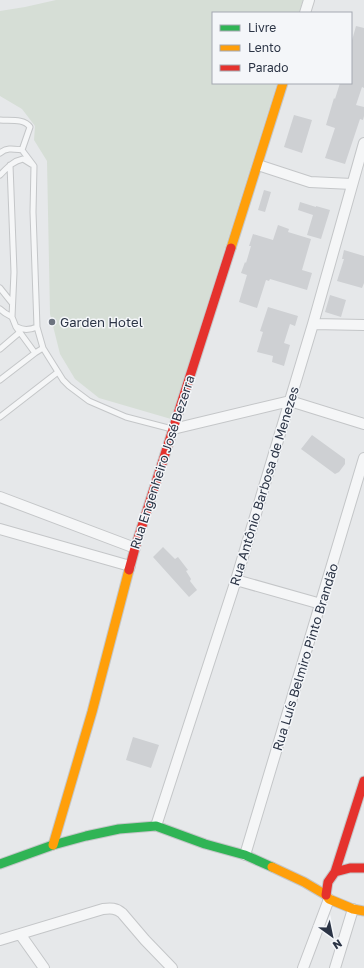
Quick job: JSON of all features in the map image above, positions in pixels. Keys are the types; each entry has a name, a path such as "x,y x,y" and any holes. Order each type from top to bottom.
{"street":[{"path":"305,12 309,0"},
{"name":"Rua Engenheiro José Bezerra","path":"53,845 92,712 135,548 283,84"},
{"name":"Rua Antônio Barbosa de Menezes","path":"156,826 236,580 313,324 364,143"},
{"path":"258,165 310,182 352,184"},
{"path":"313,324 364,326"},
{"path":"173,429 290,401 364,424"},
{"name":"Rua Luís Belmiro Pinto Brandão","path":"245,855 364,458"},
{"path":"0,497 135,548"},
{"path":"0,529 130,566"},
{"path":"236,580 321,604"},
{"path":"303,968 328,897 326,888 328,881 335,872 364,781"},
{"path":"0,864 53,845 86,836 119,829 156,826 205,844 245,855 304,882 328,897 353,909 364,911"},
{"path":"335,872 350,868 364,868"},
{"path":"304,882 328,881"},
{"path":"0,940 103,908 114,908 122,913 172,968"},
{"path":"335,968 353,909"},
{"path":"20,934 44,968"}],"lane":[{"path":"0,120 23,122 28,124 30,127 22,150"},
{"path":"0,153 8,149 22,150 34,166 33,212 37,327 43,348 58,372 69,386 90,401 126,417 173,429"},
{"path":"0,175 17,160 23,160 34,166"},
{"path":"10,165 14,272 12,317 16,327 35,353"},
{"path":"0,288 12,303"},
{"path":"0,309 12,317"},
{"path":"16,327 31,330 37,327"},
{"path":"0,349 20,332"},
{"path":"0,380 43,348"},
{"path":"0,417 58,372"}],"shaded area":[{"path":"56,0 303,0 299,12 212,12 212,84 277,84 171,419 99,398 75,379 60,354 50,314 47,161 34,140 35,126 22,109 0,96 0,11"}],"building":[{"path":"356,26 364,28 364,88 362,87 356,105 364,107 364,116 363,120 360,119 345,164 325,158 335,128 326,125 340,84 352,84 352,40"},
{"path":"294,115 312,120 302,153 284,147"},
{"path":"264,190 271,192 265,212 258,210"},
{"path":"300,202 330,210 321,239 307,235 313,215 298,210"},
{"path":"278,225 289,229 288,232 311,239 302,270 312,273 307,290 270,279 269,281 266,280 257,308 239,302 247,275 241,273 245,262 246,263 253,234 273,240"},
{"path":"344,250 364,256 364,283 362,288 337,281 344,259 342,259"},
{"path":"330,295 346,300 341,317 325,312"},
{"path":"268,307 298,316 295,326 290,324 284,343 290,345 284,366 272,362 273,356 257,352 263,332 260,331"},
{"path":"312,435 345,459 345,464 339,472 335,474 301,449"},
{"path":"163,547 175,559 178,557 188,570 186,571 191,579 190,581 197,590 189,597 153,557"},
{"path":"133,737 159,745 151,768 126,760"}],"traffic: fast":[{"path":"0,864 53,845 86,836 119,829 156,826 205,844 245,855 272,867"}],"traffic: slow":[{"path":"231,248 283,84"},
{"path":"53,845 92,712 129,570"},
{"path":"272,867 304,882 326,895 329,899 353,909 364,911"}],"traffic: jam":[{"path":"129,570 231,248"},
{"path":"335,872 364,781"},
{"path":"326,895 328,882 335,872 350,868 364,868"}],"place":[{"name":"Garden Hotel","path":"52,322"}]}
